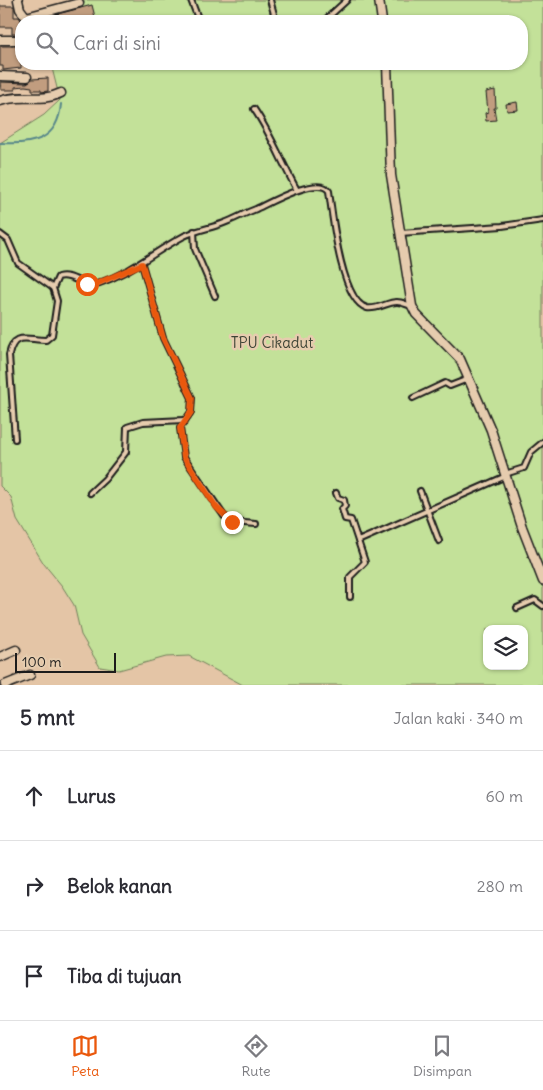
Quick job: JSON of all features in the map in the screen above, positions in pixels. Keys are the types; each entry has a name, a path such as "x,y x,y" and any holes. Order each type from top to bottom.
{"street":[{"path":"18,0 20,9 25,15"},
{"path":"379,0 381,15"},
{"path":"30,15 79,3"},
{"path":"0,40 15,40"},
{"path":"387,70 390,152 400,233 412,306 425,324 453,350 468,379 491,430 522,527 543,581"},
{"path":"0,76 27,77"},
{"path":"0,101 24,96 46,99 61,93"},
{"path":"0,657 16,650"},
{"path":"5,685 30,675"}],"lane":[{"path":"191,0 196,15"},
{"path":"270,0 274,15"},
{"path":"331,15 347,0"},
{"path":"254,109 272,139 279,158 297,190"},
{"path":"53,288 58,277 64,275 91,285 142,264 194,231 224,223 297,190 322,186 329,191 337,246 353,295 361,305 370,308 397,302 412,306"},
{"path":"400,233 502,226 543,220"},
{"path":"194,231 195,249 215,296"},
{"path":"0,234 11,246 18,263 53,288 57,301 52,335 46,340 22,339 11,344 9,355 15,439"},
{"path":"142,264 163,338 192,398 191,412 180,428 184,457 216,507 232,522 256,524"},
{"path":"413,398 445,383 450,386 468,379"},
{"path":"90,493 105,479 126,452 127,427 143,422 184,420"},
{"path":"358,541 525,467 531,452 543,442"},
{"path":"420,491 439,542"},
{"path":"336,493 338,498 344,500 345,506 342,510 345,518 351,520 365,562 350,577 350,597"},
{"path":"517,608 535,600 543,606"}],"green space":[{"name":"TPU Cikadut","path":"74,0 543,0 543,685 243,685 189,656 166,657 119,670 100,667 81,635 74,605 62,586 44,564 17,520 11,497 0,486 0,143 44,115 60,100 52,70 528,70 528,15 63,15"}],"building":[{"path":"92,5 94,15 54,15"},
{"path":"0,6 14,6 15,34 12,34 12,27 0,27"},
{"path":"0,46 15,46 15,69 3,70 3,66 0,66"},
{"path":"48,78 48,91 41,92 41,90 32,90 32,87 25,86 15,87 15,90 1,90 0,82 27,83 32,79"},
{"path":"495,90 496,108 494,108 496,120 486,121 485,113 488,112 486,92"},
{"path":"517,102 518,110 507,111 506,104"}],"waterway":[{"path":"0,143 33,141 49,133 55,126 61,104"}],"route":[{"path":"87,284 96,284 142,264 163,338 192,398 193,407 180,428 184,457 216,507 232,522"}]}
